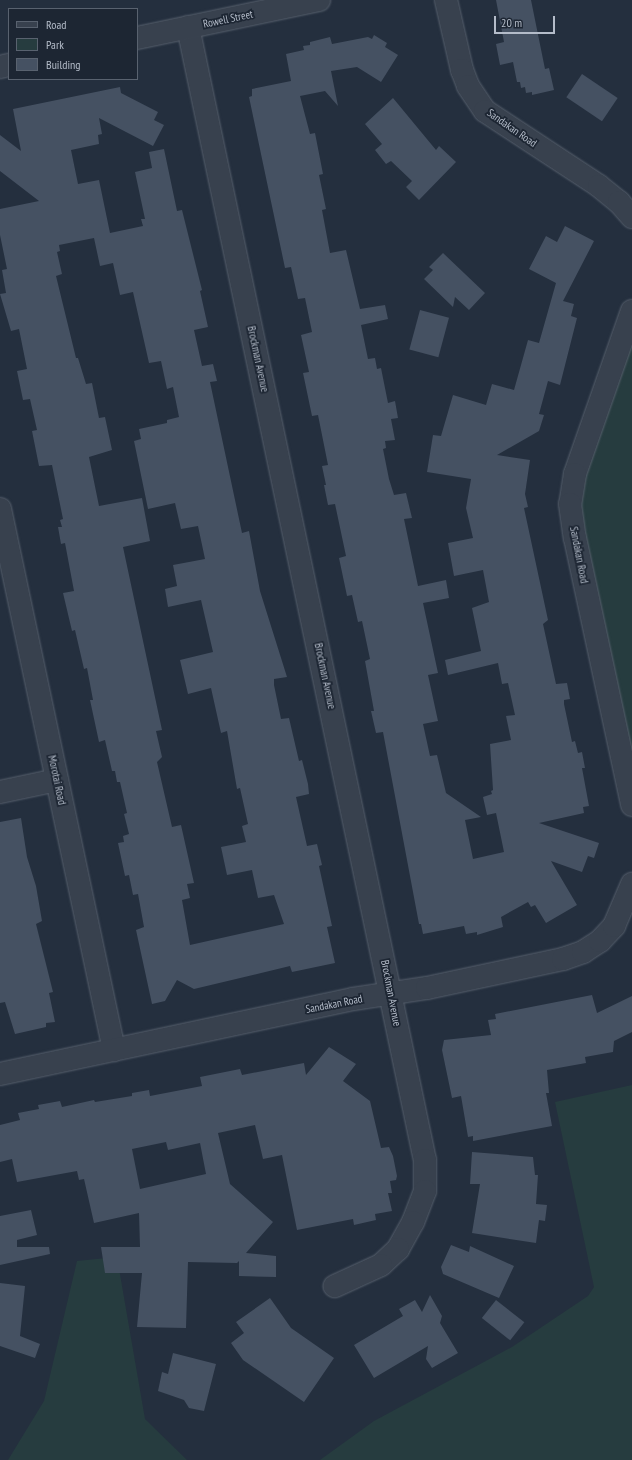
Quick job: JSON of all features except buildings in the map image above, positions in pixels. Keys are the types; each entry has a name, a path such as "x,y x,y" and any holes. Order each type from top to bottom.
{"street":[{"name":"Rowell Street","path":"138,38 319,0"},
{"name":"Sandakan Road","path":"446,0 462,70 468,86 485,111 599,186 619,202 632,217"},
{"name":"Brockman Avenue","path":"188,28 425,1160 425,1192 414,1222 398,1249 381,1264 335,1286"},
{"name":"Sandakan Road","path":"632,311 575,474 570,504 575,538 632,805"},
{"name":"Morotai Road","path":"0,509 114,1050"},
{"path":"0,792 57,780"},
{"name":"Sandakan Road","path":"0,1074 353,999 391,994 533,966 583,952 600,941 614,926 632,884"}],"green space":[{"path":"632,339 632,768 580,507 582,483"},
{"path":"632,1085 632,1460 320,1460 374,1421 512,1347 588,1296 594,1287 555,1102"},
{"path":"117,1257 145,1419 187,1460 8,1460 44,1401 77,1261"}]}
